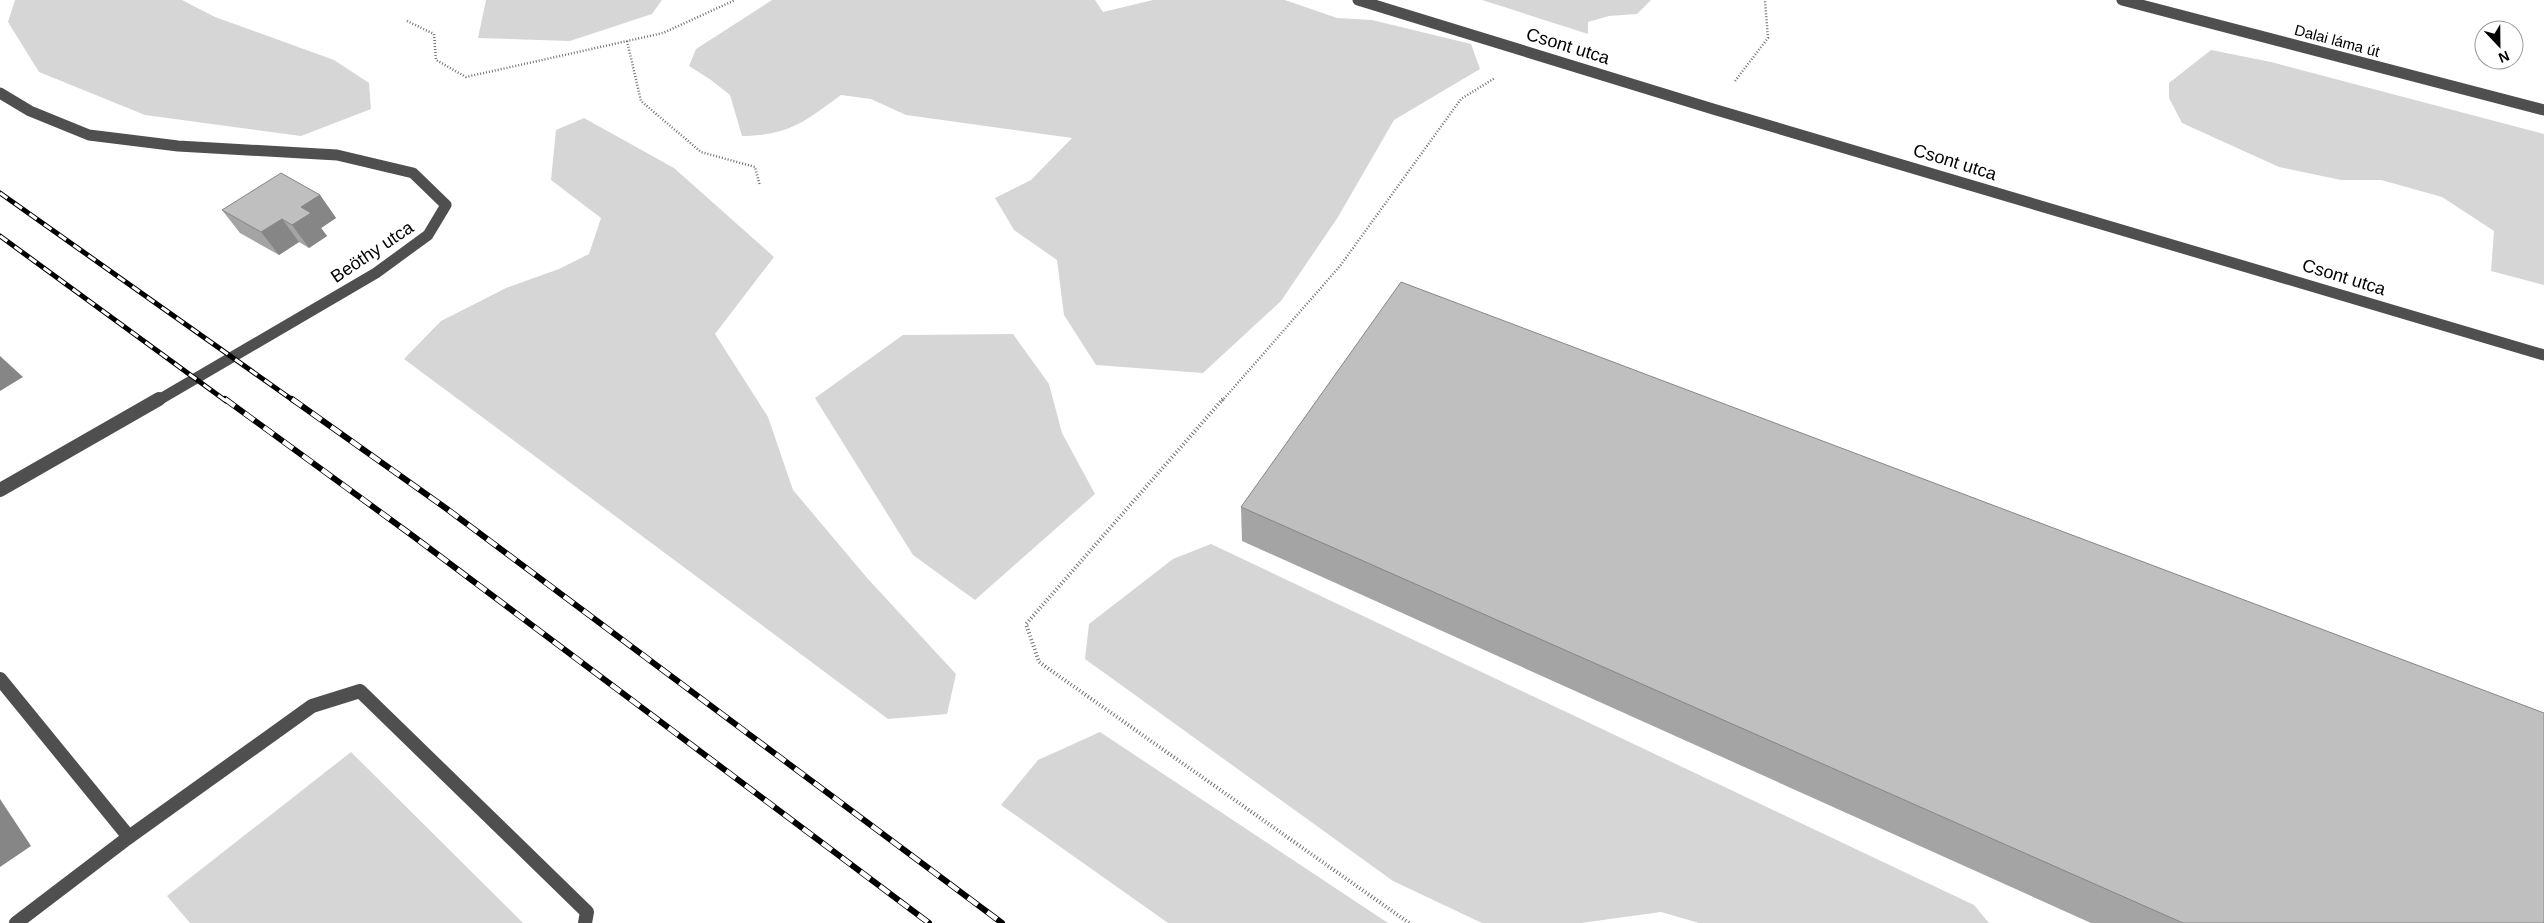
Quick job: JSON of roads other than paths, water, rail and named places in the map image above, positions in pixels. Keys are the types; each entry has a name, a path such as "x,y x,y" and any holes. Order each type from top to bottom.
{"lane":[{"name":"Csont utca","path":"1358,0 1713,109 2544,355"},
{"name":"Dalai láma út","path":"2122,0 2544,110"},
{"name":"Beöthy utca","path":"0,93 30,111 88,135 178,146 336,155 413,173 446,205 428,235 376,273 310,314 0,490"},
{"path":"0,679 129,837"},
{"path":"16,923 129,837 312,706 360,691 587,912 586,923"}],"railway":[{"path":"0,193 294,401"},
{"path":"0,236 226,401"},
{"path":"225,399 413,536 929,923"},
{"path":"292,399 447,509 1002,923"}]}
